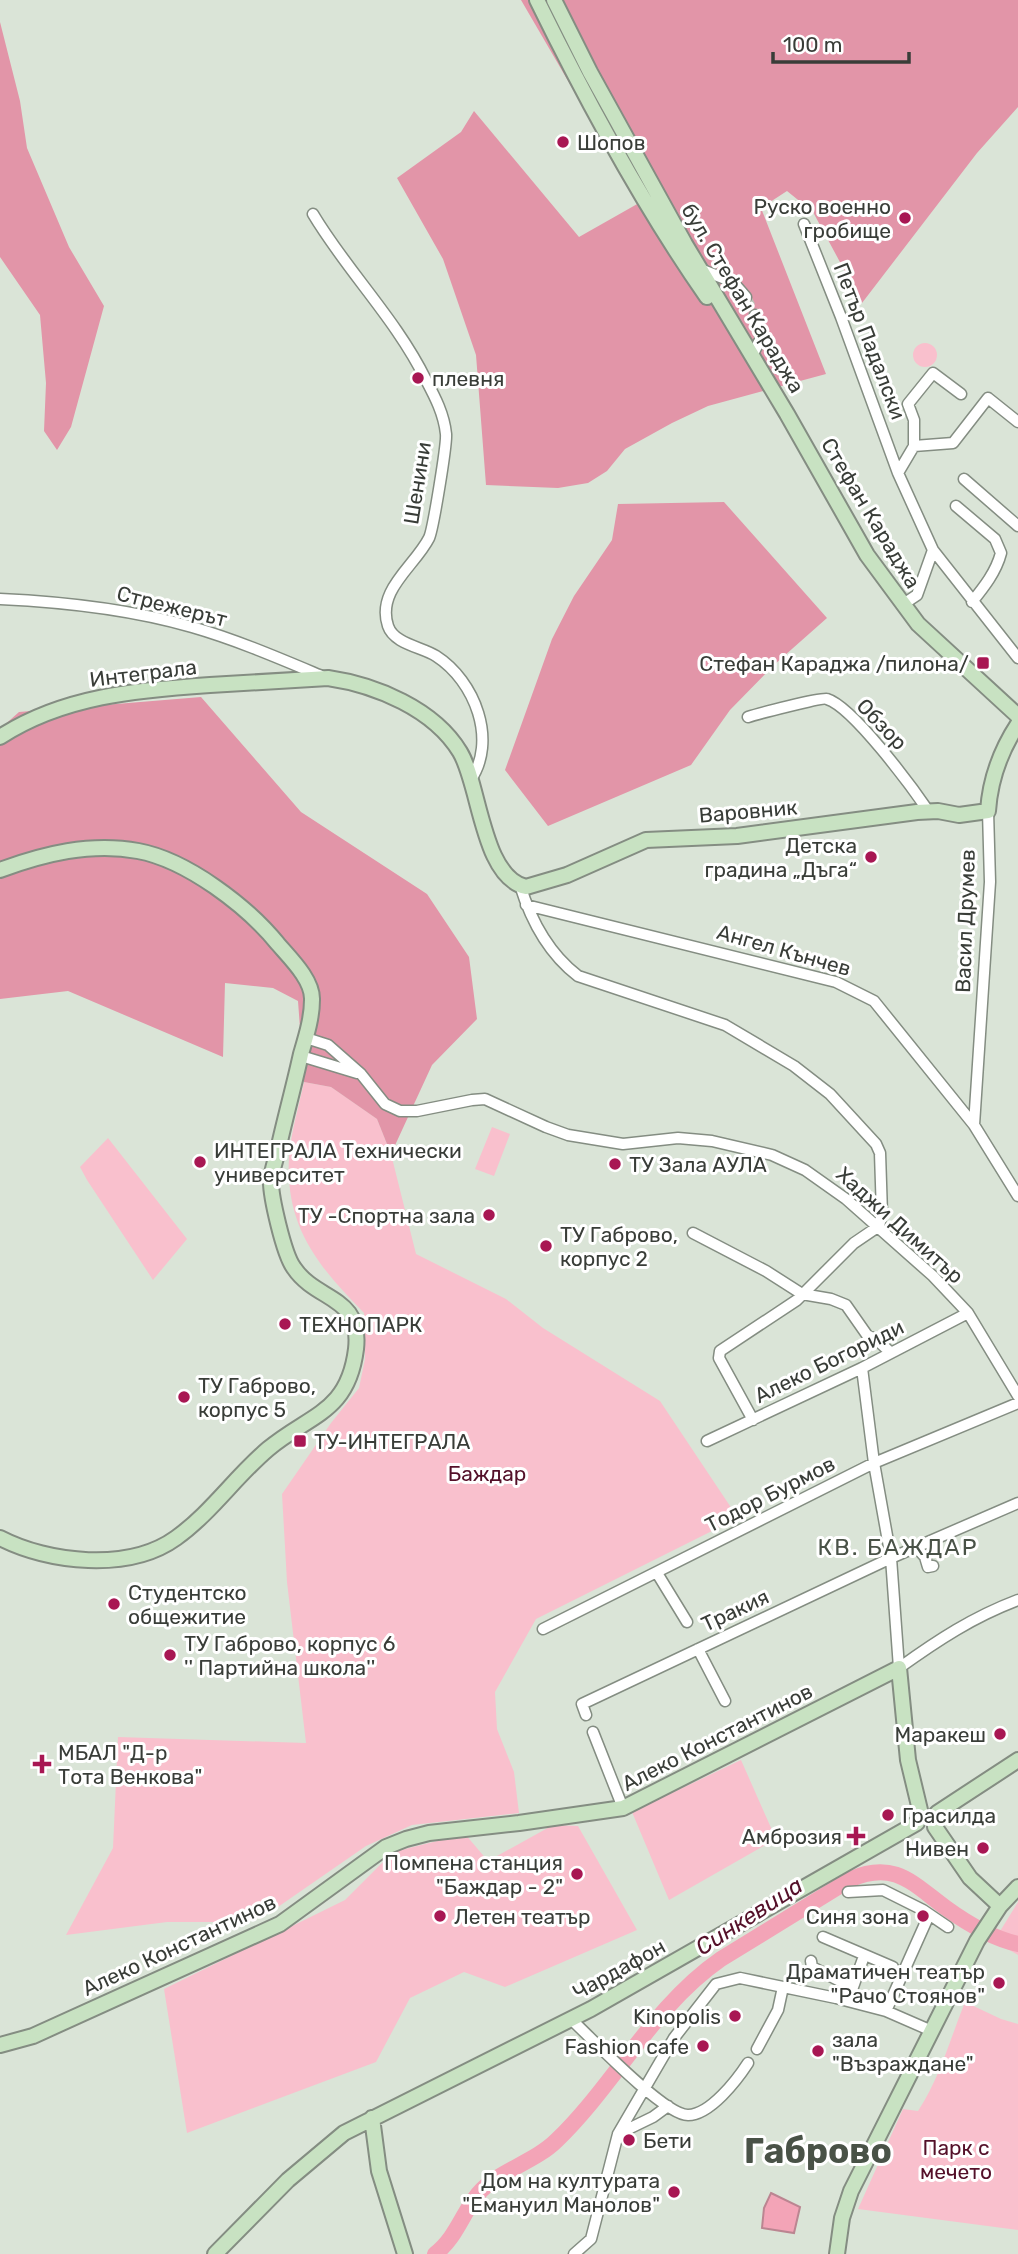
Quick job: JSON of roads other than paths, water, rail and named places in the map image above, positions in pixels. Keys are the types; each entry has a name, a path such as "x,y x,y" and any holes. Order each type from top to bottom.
{"street":[{"name":"бул. Стефан Караджа","path":"537,0 575,77 674,250 787,414"},
{"name":"бул. Стефан Караджа","path":"554,0 590,72 700,269 787,414"},
{"name":"Шенини","path":"313,214 328,239 401,336 439,404 446,436 430,536 393,588 387,601 386,614 388,626 396,636 438,657 456,675 475,703 481,719 482,750 478,769 471,781"},
{"name":"Петър Падалски","path":"804,224 898,473 933,550 1018,658"},
{"path":"700,269 733,282 746,297"},
{"path":"752,356 761,338 755,315"},
{"path":"898,473 914,446 915,420 908,404 933,373 961,394"},
{"path":"914,446 953,443 988,398 1018,421"},
{"name":"Стефан Караджа","path":"787,414 867,555 902,606 1018,716"},
{"path":"964,479 1018,526"},
{"path":"956,506 995,539 1002,553 986,586 972,602"},
{"path":"902,606 917,595 933,550"},
{"name":"Стрежерът","path":"0,599 52,601 113,610 191,627 246,645 328,678"},
{"path":"328,678 349,681 378,691 415,709 429,719 459,750 495,856 507,876 520,886 526,905 544,940 567,968 578,976 725,1025 794,1066 830,1094 876,1144 880,1153 882,1214 879,1226 854,1242 794,1302 720,1351 719,1358 753,1420"},
{"name":"Интеграла","path":"0,737 35,718 93,698 147,689 328,678"},
{"name":"Обзор","path":"748,717 817,698 828,699 849,716 885,753 929,812"},
{"name":"Васил Друмев","path":"974,1125 990,882 989,790 1018,724"},
{"name":"Варовник","path":"520,886 536,886 567,875 646,839 737,836 917,811 959,815 988,811"},
{"path":"0,870 43,855 96,849 138,851 173,863 247,910 289,957 307,983 313,999 271,1181 285,1246 294,1268 311,1284 342,1305 354,1322 357,1336 355,1353 343,1392 322,1414 285,1436 246,1468 223,1496 173,1541 134,1557 74,1559 36,1553 0,1538"},
{"name":"Ангел Кънчев","path":"526,905 737,956 847,986 874,1001 974,1125 1018,1196"},
{"name":"Хаджи Димитър","path":"306,1038 328,1045 361,1074 385,1104 400,1111 417,1111 485,1099 546,1127 577,1137 632,1144 698,1139 772,1155 816,1176 879,1226 968,1313 1018,1396"},
{"path":"301,1056 361,1074"},
{"path":"693,1233 766,1271 802,1294 831,1298 846,1305 867,1335 890,1352"},
{"name":"Алеко Богориди","path":"706,1441 862,1368 968,1313"},
{"path":"862,1368 874,1463 891,1558 908,1759 918,1816 925,1830 1018,1760"},
{"name":"Тодор Бурмов","path":"543,1629 874,1463 1018,1403"},
{"name":"Тракия","path":"586,1715 582,1704 891,1558 1018,1503"},
{"path":"916,1547 928,1567 933,1566"},
{"path":"657,1573 687,1622"},
{"name":"Алеко Константинов","path":"0,2045 33,2036 280,1924 386,1847 406,1839 429,1833 623,1808 899,1668 972,1619 1018,1600"},
{"path":"698,1649 725,1701"},
{"path":"593,1732 623,1808"},
{"path":"918,1816 931,1808 970,1878 997,1909"},
{"name":"Чардафон","path":"215,2254 288,2180 344,2133 571,2019 918,1816"},
{"path":"837,2254 846,2199 977,1941 997,1909 1018,1887"},
{"path":"848,1892 883,1890 948,1927"},
{"path":"886,2011 929,1915"},
{"path":"823,1937 892,1967"},
{"path":"848,2001 864,1956"},
{"path":"811,1961 812,1967 852,1987"},
{"path":"590,2254 591,2239 618,2134 640,2084 716,1984 731,1978 740,1978 848,2001 886,2011 932,2031"},
{"path":"757,2049 778,2010 783,1987"},
{"path":"571,2019 640,2084 668,2106 688,2115 712,2104 724,2094 748,2063"},
{"path":"618,2134 653,2117 668,2106"},
{"path":"373,2118 374,2146 379,2171 405,2254"},
{"path":"574,2254 591,2239"}],"waterway":[{"name":"Синкевица","path":"435,2254 454,2233 478,2194 495,2179 538,2155 557,2140 598,2095 655,2022 697,1978 721,1959 851,1879 880,1872 903,1877 971,1925 1018,1944"}],"tunnel":[{"path":"746,297 755,315"}],"place":[{"name":"Шопов","path":"563,142"},
{"name":"Руско военно гробище","path":"905,218"},
{"name":"плевня","path":"418,378"},
{"name":"Стефан Караджа /пилона/","path":"983,663"},
{"name":"Детска градина „Дъга“","path":"871,857"},
{"name":"ИНТЕГРАЛА Технически университет","path":"200,1162"},
{"name":"ТУ Зала АУЛА","path":"615,1164"},
{"name":"ТУ -Спортна зала","path":"489,1215"},
{"name":"ТУ Габрово, корпус 2","path":"546,1246"},
{"name":"ТЕХНОПАРК","path":"285,1324"},
{"name":"ТУ Габрово, корпус 5","path":"184,1397"},
{"name":"ТУ-ИНТЕГРАЛА","path":"300,1441"},
{"name":"Студентско общежитие","path":"114,1604"},
{"name":"ТУ Габрово, корпус 6 '' Партийна школа''","path":"170,1655"},
{"name":"Маракеш","path":"1000,1734"},
{"name":"МБАЛ \"Д-р Тота Венкова\"","path":"42,1764"},
{"name":"Грасилда","path":"888,1815"},
{"name":"Амброзия","path":"856,1836"},
{"name":"Нивен","path":"983,1848"},
{"name":"Помпена станция \"Баждар - 2\"","path":"577,1874"},
{"name":"Летен театър","path":"440,1916"},
{"name":"Синя зона","path":"923,1916"},
{"name":"Драматичен театър \"Рачо Стоянов\"","path":"999,1983"},
{"name":"Kinopolis","path":"735,2016"},
{"name":"Fashion cafe","path":"703,2046"},
{"name":"зала \"Възраждане\"","path":"818,2051"},
{"name":"Бети","path":"629,2140"},
{"name":"Дом на културата \"Емануил Манолов\"","path":"674,2192"}],"district":[{"name":"КВ. БАЖДАР","path":"898,1547"},
{"name":"Габрово","path":"818,2151"}],"park label":[{"name":"Баждар","path":"487,1473"},
{"name":"Парк с мечето","path":"956,2159"}]}
